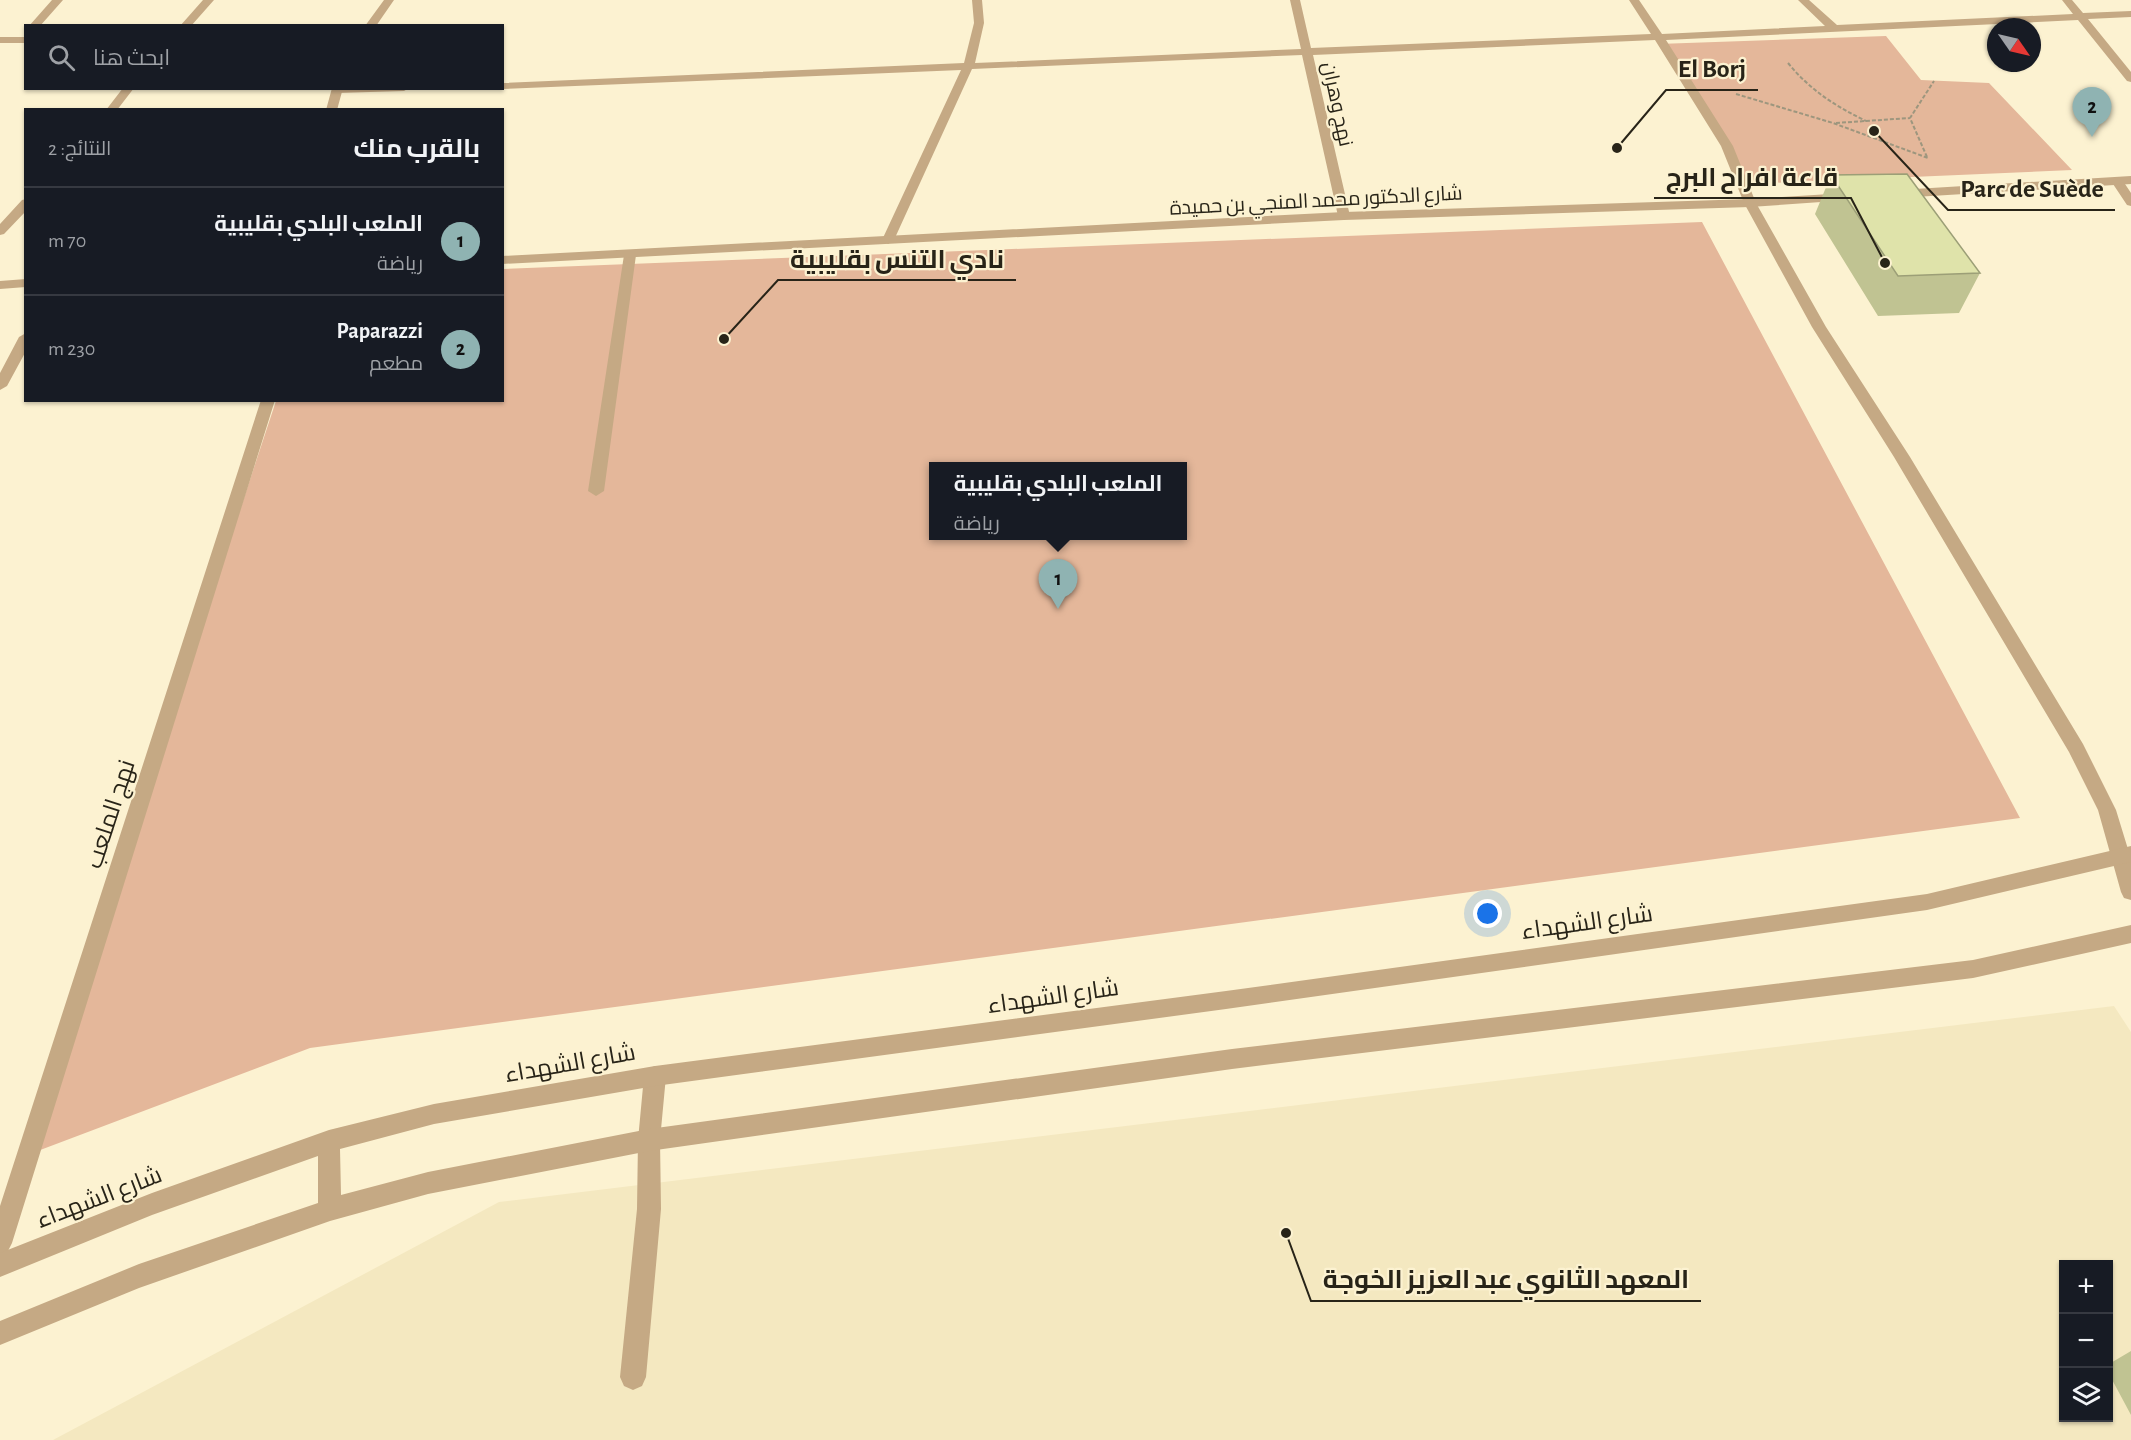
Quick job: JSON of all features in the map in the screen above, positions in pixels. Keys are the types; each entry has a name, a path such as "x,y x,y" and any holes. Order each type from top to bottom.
{"street":[{"path":"36,24 58,0"},
{"path":"187,24 209,0"},
{"path":"371,24 389,0"},
{"path":"888,240 969,65 979,23 977,0"},
{"name":"نهج وهران","path":"1295,0 1344,216"},
{"path":"1634,0 1656,37 1695,92 1727,146 1750,203 1819,327 1902,457 2077,749 2107,810 2125,856 2131,892"},
{"path":"1803,0 1833,27"},
{"path":"2067,0 2131,79"},
{"path":"504,86 1656,37 2131,14"},
{"path":"0,40 24,38"},
{"path":"113,108 127,90"},
{"path":"332,108 338,90"},
{"path":"1880,195 2131,180"},
{"path":"2117,181 2131,202"},
{"name":"شارع الدكتور محمد المنجي بن حميدة","path":"504,260 1344,216 1750,203 1856,196"},
{"path":"0,231 24,205"},
{"path":"596,491 630,255"},
{"path":"0,285 24,283"},
{"path":"0,386 24,341"},
{"name":"نهج الملعب","path":"0,1243 267,402"},
{"name":"شارع الشهداء","path":"0,1265 152,1204 329,1141 434,1114 655,1076 1927,902 2125,856"},
{"path":"0,1333 139,1276 330,1210 428,1182 649,1140 1232,1059 1973,969 2131,934"},
{"path":"633,1377 649,1209 649,1140 655,1076"},
{"path":"329,1141 330,1210"}],"path":[{"path":"1764,31 1804,82 1826,102 1866,121"},
{"path":"1910,118 1934,81"},
{"path":"1695,92 1726,91 1833,123 1968,174 1982,189"},
{"path":"1833,123 1910,118"},
{"path":"1910,118 1927,158"}],"shaded area":[{"path":"1886,36 1921,80 1989,83 2072,170 1748,184 1658,44"},
{"path":"1702,222 2020,818 310,1048 27,1155 276,402 504,402 504,269"},
{"path":"2114,1006 2131,1032 2131,1440 53,1440 499,1202"}],"building":[{"path":"1907,174 1980,273 1898,276 1831,175"}],"place":[{"name":"Parc de Suède","path":"1874,131"},
{"name":"Paparazzi","path":"2092,137"},
{"name":"El Borj","path":"1617,148"},
{"name":"قاعة افراح البرج","path":"1885,263"},
{"name":"نادي التنس بقليبية","path":"724,339"},
{"name":"الملعب البلدي بقليبية","path":"1058,609"},
{"name":"المعهد الثانوي عبد العزيز الخوجة","path":"1286,1233"}]}
